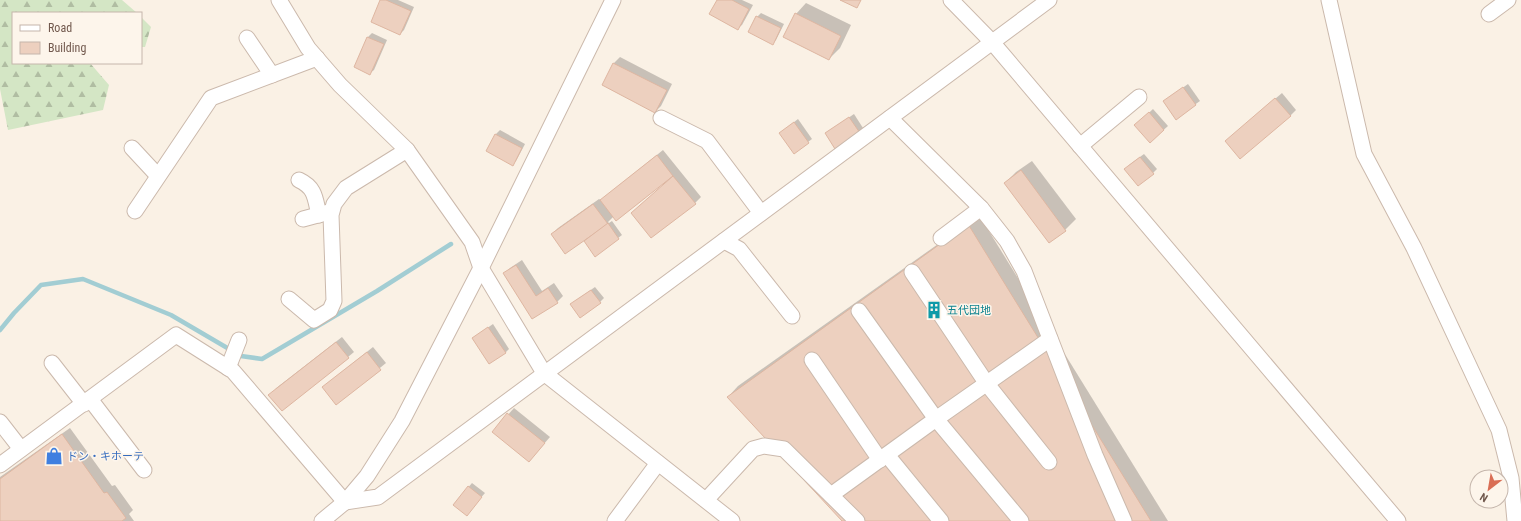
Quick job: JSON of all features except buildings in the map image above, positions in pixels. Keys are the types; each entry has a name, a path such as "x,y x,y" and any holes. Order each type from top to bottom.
{"street":[{"path":"279,0 308,48 340,84 407,150 472,242 481,268 544,373 732,521"},
{"path":"322,521 345,502 367,476 402,421 481,268 612,0"},
{"path":"951,0 992,42 1398,521"},
{"path":"345,502 378,497 1049,0"},
{"path":"1329,0 1364,154 1414,248 1499,430 1511,478 1515,521"},
{"path":"1489,14 1508,0"},
{"path":"247,38 272,75"},
{"path":"135,212 211,98 317,58"},
{"path":"1080,146 1139,97"},
{"path":"661,118 707,141 761,213"},
{"path":"890,118 981,208 1007,241 1024,271 1095,455 1124,521"},
{"path":"132,148 158,176"},
{"path":"303,219 326,213 346,188 407,150"},
{"path":"289,299 314,320 330,310 334,301 331,215 326,213 308,184 299,180"},
{"path":"941,238 981,208"},
{"path":"724,241 739,249 792,316"},
{"path":"912,272 987,384 1049,462"},
{"path":"859,311 936,420 1021,521"},
{"path":"0,465 176,335 229,365 345,502"},
{"path":"831,495 1050,339"},
{"path":"229,365 238,342"},
{"path":"812,360 884,457 941,521"},
{"path":"52,363 87,401 144,470"},
{"path":"0,422 21,449"},
{"path":"706,500 753,449 764,446 784,449 857,521"},
{"path":"615,521 658,463"}],"green space":[{"path":"0,0 122,0 136,12 12,12 12,64 91,64 109,85 103,110 8,130 0,89"},
{"path":"142,18 151,27 145,47 142,47"}],"waterway":[{"path":"0,330 41,285 83,279 171,315 241,356 262,359 377,291 451,244"}],"place":[{"name":"五代団地","path":"934,310"},
{"name":"ドン・キホーテ","path":"54,456"}]}
